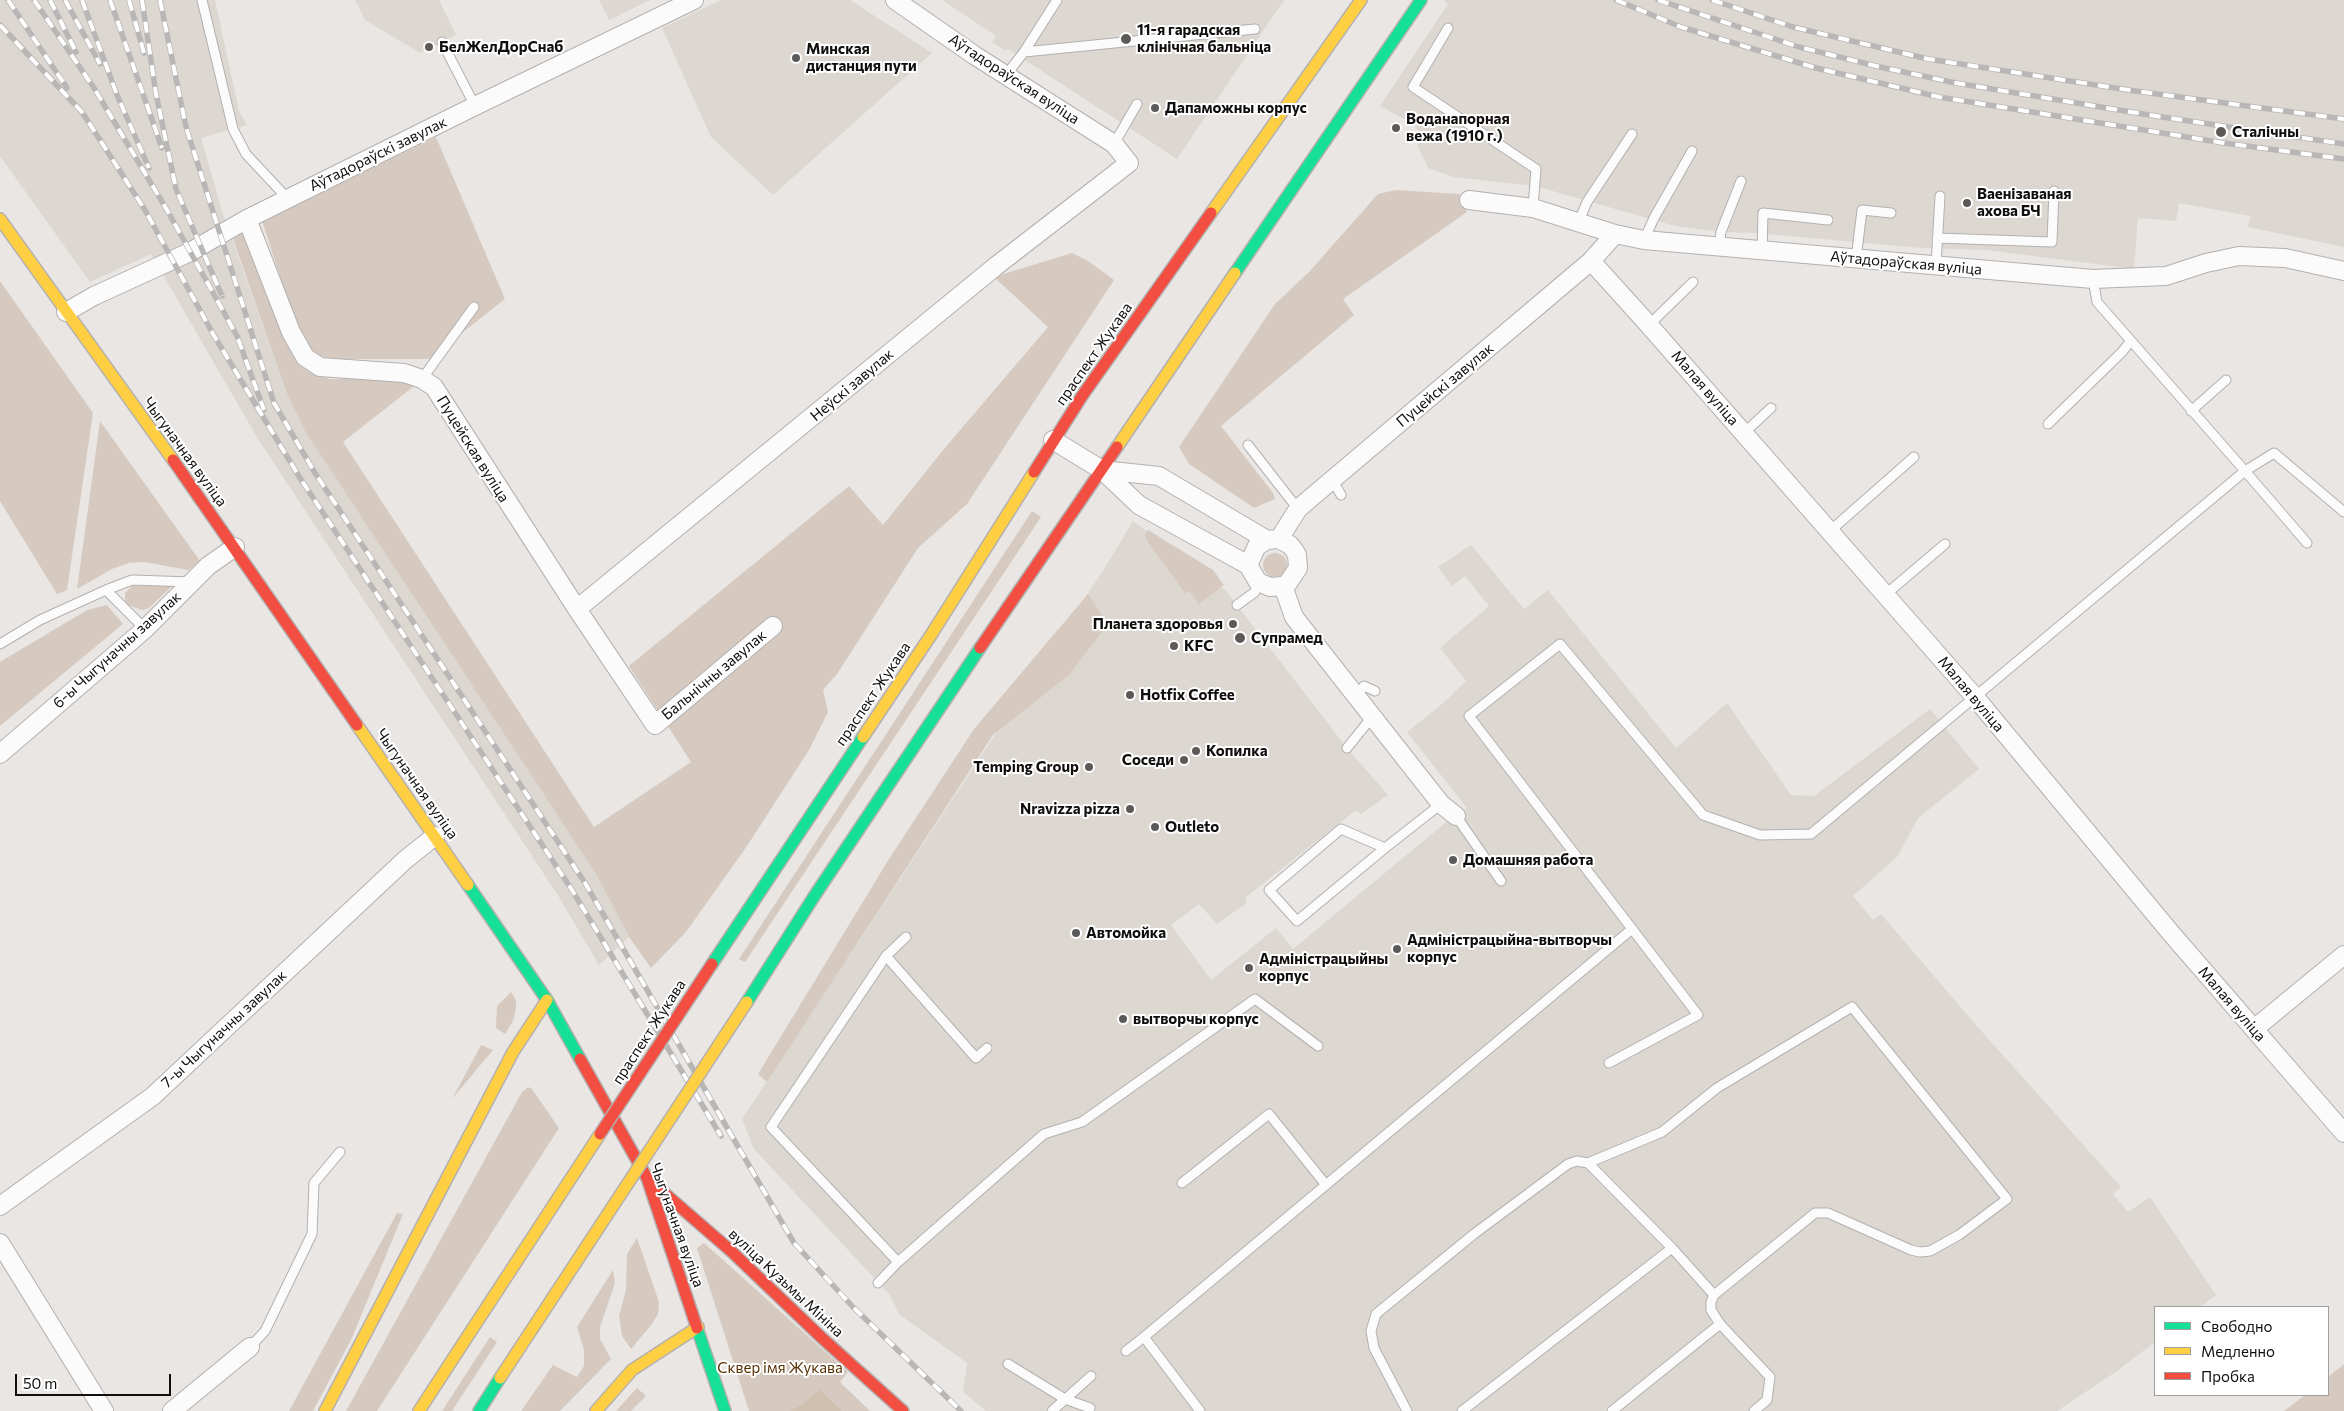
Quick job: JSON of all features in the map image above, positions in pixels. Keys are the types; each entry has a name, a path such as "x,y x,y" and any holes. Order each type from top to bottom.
{"main road":[{"name":"праспект Жукава","path":"419,1411 712,964 931,635 1053,440 1361,0"},
{"path":"479,1411 915,744 1311,159 1421,0"},
{"name":"Чыгуначная вуліца","path":"0,219 235,547 547,1000 647,1178 725,1411"},
{"path":"324,1411 513,1052 547,1000"},
{"name":"вуліца Кузьмы Мініна","path":"647,1178 731,1251 822,1338 904,1411"},
{"path":"596,1411 632,1370 698,1327"}],"street":[{"name":"Аўтадораўскі завулак","path":"66,312 94,296 190,252 246,219 694,0"},
{"name":"Аўтадораўская вуліца","path":"895,0 1006,75 1114,144 1129,163"},
{"name":"Неўскі завулак","path":"577,609 996,266 1129,163"},
{"name":"Аўтадораўская вуліца","path":"1469,200 1533,208 1579,221 1615,234 1644,240 2093,279 2166,276 2206,263 2239,256 2285,258 2344,271"},
{"name":"Пуцейская вуліца","path":"246,219 291,332 305,357 320,367 404,373 422,379 434,387 577,609 655,724"},
{"name":"Пуцейскі завулак","path":"1273,540 1298,509 1591,261 1615,234"},
{"name":"Малая вуліца","path":"1591,261 1974,696 2170,932 2344,1133"},
{"path":"1053,440 1102,470 1139,505 1248,565 1258,582 1270,587 1283,586 1296,574 1297,555 1290,545 1273,540 1159,476 1102,470"},
{"path":"1248,565 1254,550 1273,540"},
{"name":"6-ы Чыгуначны завулак","path":"0,754 145,629 208,566 235,547"},
{"path":"1283,586 1294,617 1441,804 1456,816"},
{"name":"Бальнічны завулак","path":"655,724 773,626"},
{"name":"7-ы Чыгуначны завулак","path":"0,1206 153,1096 405,860 435,836"},
{"path":"2254,1029 2344,955"},
{"path":"0,1243 104,1411"},
{"path":"172,1411 250,1347"}],"lane":[{"path":"202,0 233,129 246,154 288,199"},
{"path":"1006,75 1024,52 1057,0"},
{"path":"1448,28 1413,87 1536,168 1533,208"},
{"path":"1024,52 1255,29"},
{"path":"442,42 474,106"},
{"path":"1114,144 1137,104"},
{"path":"1579,221 1587,202 1632,134"},
{"path":"1644,240 1654,218 1692,151"},
{"path":"1719,247 1721,232 1741,181"},
{"path":"1937,238 2052,242 2054,190"},
{"path":"1936,265 1940,196"},
{"path":"1856,259 1862,210 1891,213"},
{"path":"1762,251 1763,213 1828,220"},
{"path":"2093,279 2097,302 2307,543"},
{"path":"1649,325 1693,282"},
{"path":"422,379 474,307"},
{"path":"2048,424 2130,342"},
{"path":"2191,410 2226,380"},
{"path":"1744,433 1772,408"},
{"path":"1248,446 1298,509"},
{"path":"1609,1063 1698,1015 1470,716 1560,644 1703,815 1760,835 1811,834 2244,471 2274,453 2344,512"},
{"path":"1830,531 1914,457"},
{"path":"1332,480 1341,495"},
{"path":"1885,595 1945,544"},
{"path":"0,644 40,620 132,580 192,582"},
{"path":"1238,605 1255,592 1258,582"},
{"path":"106,590 145,629"},
{"path":"1355,696 1364,686 1375,691"},
{"path":"1347,748 1372,717"},
{"path":"1384,848 1341,830 1269,890 1297,922 1384,848 1441,804"},
{"path":"1456,816 1501,881"},
{"path":"1126,1351 1632,930"},
{"path":"898,1262 771,1127 886,956 906,937"},
{"path":"886,956 976,1058 987,1048"},
{"path":"878,1283 898,1262 1044,1134 1082,1122 1255,998 1318,1046"},
{"path":"1407,1411 1374,1348 1372,1331 1376,1314 1474,1234 1568,1164 1577,1161 1588,1163 1662,1132 1717,1088 1852,1008 2007,1199 1959,1235 1930,1250 1920,1252 1911,1250 1828,1213 1815,1213 1714,1295 1711,1302 1711,1310 1720,1324 1770,1377 1768,1400 1754,1411"},
{"path":"1182,1184 1269,1114 1326,1185"},
{"path":"250,1347 266,1330 312,1234 314,1183 340,1152"},
{"path":"1588,1163 1672,1248 1714,1295"},
{"path":"1462,1411 1672,1248"},
{"path":"1612,1411 1720,1324"},
{"path":"1144,1337 1200,1411"},
{"path":"1008,1364 1065,1399 1090,1408"},
{"path":"1052,1411 1091,1376"}],"shaded area":[{"path":"0,0 215,0 239,111 247,125 201,138 223,214 287,394 306,433 596,874 629,937 599,965 559,897 258,439 151,254 90,282 0,156"},
{"path":"355,0 439,0 456,35 420,53 365,20"},
{"path":"599,0 650,0 609,20"},
{"path":"721,0 850,0 932,53 773,195 711,137 662,28"},
{"name":"11-я гарадская клінічная бальніца","path":"942,0 1284,0 1177,159 1008,49 1006,51 992,42 996,36"},
{"path":"1443,0 2344,0 2344,247 2248,227 2250,216 2179,203 2176,221 2138,218 2134,269 1987,250 1921,248 1756,233 1721,232 1675,226 1535,186 1454,177 1428,168 1417,145 1419,134 1414,124 1380,106 1448,4"},
{"path":"1133,521 1226,591 1347,748 1388,795 1361,814 1356,810 1245,898 1247,903 1217,924 1199,904 1171,925 1211,980 1276,928 1293,949 1444,824 1467,808 1407,732 1442,704 1466,681 1440,648 1489,606 1465,576 1452,586 1438,567 1471,545 1524,609 1548,590 1676,748 1727,703 1791,795 1814,796 1930,709 1979,769 1918,818 1898,856 1853,896 1873,920 1881,914 1975,1024 2121,1187 2113,1194 2128,1212 2150,1197 2216,1295 2201,1306 2154,1306 2154,1343 2117,1371 2057,1411 986,1411 963,1392 967,1363 900,1315 889,1294 754,1149 742,1119 1104,569"},
{"path":"820,1390 842,1411 790,1411 803,1404"}],"green space":[{"path":"436,137 505,299 429,359 339,359 318,356 303,343 262,221"},
{"path":"1396,190 1459,194 1467,212 1343,299 1354,315 1221,426 1273,493 1275,499 1254,508 1189,464 1179,447 1275,304 1309,272 1378,194"},
{"path":"244,230 285,342 299,365 311,373 330,379 400,379 418,383 343,442 594,827 691,762 629,666 849,486 883,525 944,449 1048,327 994,277 1072,253 1088,261 1114,280 967,504 918,548 837,674 823,690 828,712 809,750 747,846 686,932 651,968 629,937 596,874 306,433 287,394 232,236"},
{"path":"0,281 93,413 67,590 57,594 0,501"},
{"path":"100,421 200,561 188,570 144,562 129,563 112,569 77,589"},
{"path":"1032,511 1041,517 745,962 739,959"},
{"path":"1148,530 1213,570 1224,585 1199,604 1189,591 1185,593 1147,541 1145,535"},
{"path":"1275,553 1284,556 1287,565 1284,574 1275,577 1266,574 1263,565 1266,556"},
{"path":"132,586 172,586 149,608 142,610 128,605 125,600 125,593"},
{"path":"1088,594 1108,624 1069,675 993,735 767,1082 758,1074 889,859 974,729"},
{"path":"107,605 123,624 0,726 0,662 87,610"},
{"path":"511,992 516,1000 516,1009 513,1021 505,1034 496,1028 497,1006"},
{"path":"481,1045 493,1050 452,1099"},
{"path":"528,1087 532,1089 559,1128 377,1411 346,1411 522,1092"},
{"path":"397,1213 403,1214 351,1340 313,1411 289,1411"},
{"path":"637,1238 659,1302 658,1314 631,1349 622,1336 619,1316 626,1290 627,1254"},
{"name":"Сквер імя Жукава","path":"704,1243 848,1372 840,1382 870,1411 749,1411 697,1248"},
{"path":"613,1270 615,1283 600,1327 600,1339 611,1359 560,1411 521,1411 553,1365 577,1377 584,1366 584,1350 577,1327"},
{"path":"490,1337 497,1342 452,1411 442,1411"},
{"path":"2344,1364 2344,1411 2284,1411 2304,1396 2329,1396 2329,1376"},
{"path":"637,1388 646,1396 631,1411 616,1411"}],"railway":[{"path":"8,0 67,88"},
{"path":"34,0 94,88 167,210 237,336 264,410"},
{"path":"50,0 76,52"},
{"path":"65,0 100,64"},
{"path":"82,0 117,95 149,168"},
{"path":"110,0 162,148"},
{"path":"129,0 144,53"},
{"path":"142,0 156,94 176,189 222,296"},
{"path":"160,0 186,127 274,403 315,473 585,883 794,1243 853,1307 961,1411"},
{"path":"1616,0 1681,27 1816,68 1939,97 2224,143 2344,159"},
{"path":"1658,0 1799,47 1956,83 2149,115 2344,144"},
{"path":"1712,0 1793,27 1928,59 2135,91 2344,119"},
{"path":"0,25 82,112 145,210 213,334 300,478 572,890 721,1136"}],"traffic: fast":[{"path":"1235,273 1421,0"},
{"path":"747,1002 815,895 980,648"},
{"path":"712,964 863,737"},
{"path":"468,885 547,1000 580,1059"},
{"path":"697,1328 725,1411"},
{"path":"479,1411 500,1378"}],"traffic: slow":[{"path":"1211,213 1361,0"},
{"path":"0,219 173,460"},
{"path":"1117,447 1235,273"},
{"path":"863,737 931,635 1034,472"},
{"path":"357,725 468,885"},
{"path":"325,1411 513,1052 547,1000"},
{"path":"500,1378 747,1002"},
{"path":"458,1351 600,1134"},
{"path":"596,1411 632,1370 698,1327"},
{"path":"419,1411 458,1351"}],"traffic: jam":[{"path":"1034,472 1082,396 1211,213"},
{"path":"980,648 1117,447"},
{"path":"173,460 357,725"},
{"path":"600,1134 712,964"},
{"path":"580,1059 647,1178 697,1328"},
{"path":"648,1179 731,1251 822,1338 903,1411"}],"place":[{"name":"11-я гарадская клінічная бальніца","path":"1126,39"},
{"name":"БелЖелДорСнаб","path":"429,47"},
{"name":"Минская дистанция пути","path":"796,58"},
{"name":"Дапаможны корпус","path":"1155,108"},
{"name":"Воданапорная вежа (1910 г.)","path":"1396,128"},
{"name":"Сталічны","path":"2221,132"},
{"name":"Ваенізаваная ахова БЧ","path":"1967,203"},
{"name":"Планета здоровья","path":"1233,624"},
{"name":"Супрамед","path":"1240,638"},
{"name":"KFC","path":"1174,646"},
{"name":"Hotfix Coffee","path":"1130,695"},
{"name":"Копилка","path":"1196,751"},
{"name":"Соседи","path":"1184,760"},
{"name":"Temping Group","path":"1089,767"},
{"name":"Nravizza pizza","path":"1130,809"},
{"name":"Outleto","path":"1155,827"},
{"name":"Домашняя работа","path":"1453,860"},
{"name":"Автомойка","path":"1076,933"},
{"name":"Адміністрацыйна-вытворчы корпус","path":"1397,949"},
{"name":"Адміністрацыйны корпус","path":"1249,968"},
{"name":"вытворчы корпус","path":"1123,1019"}]}
